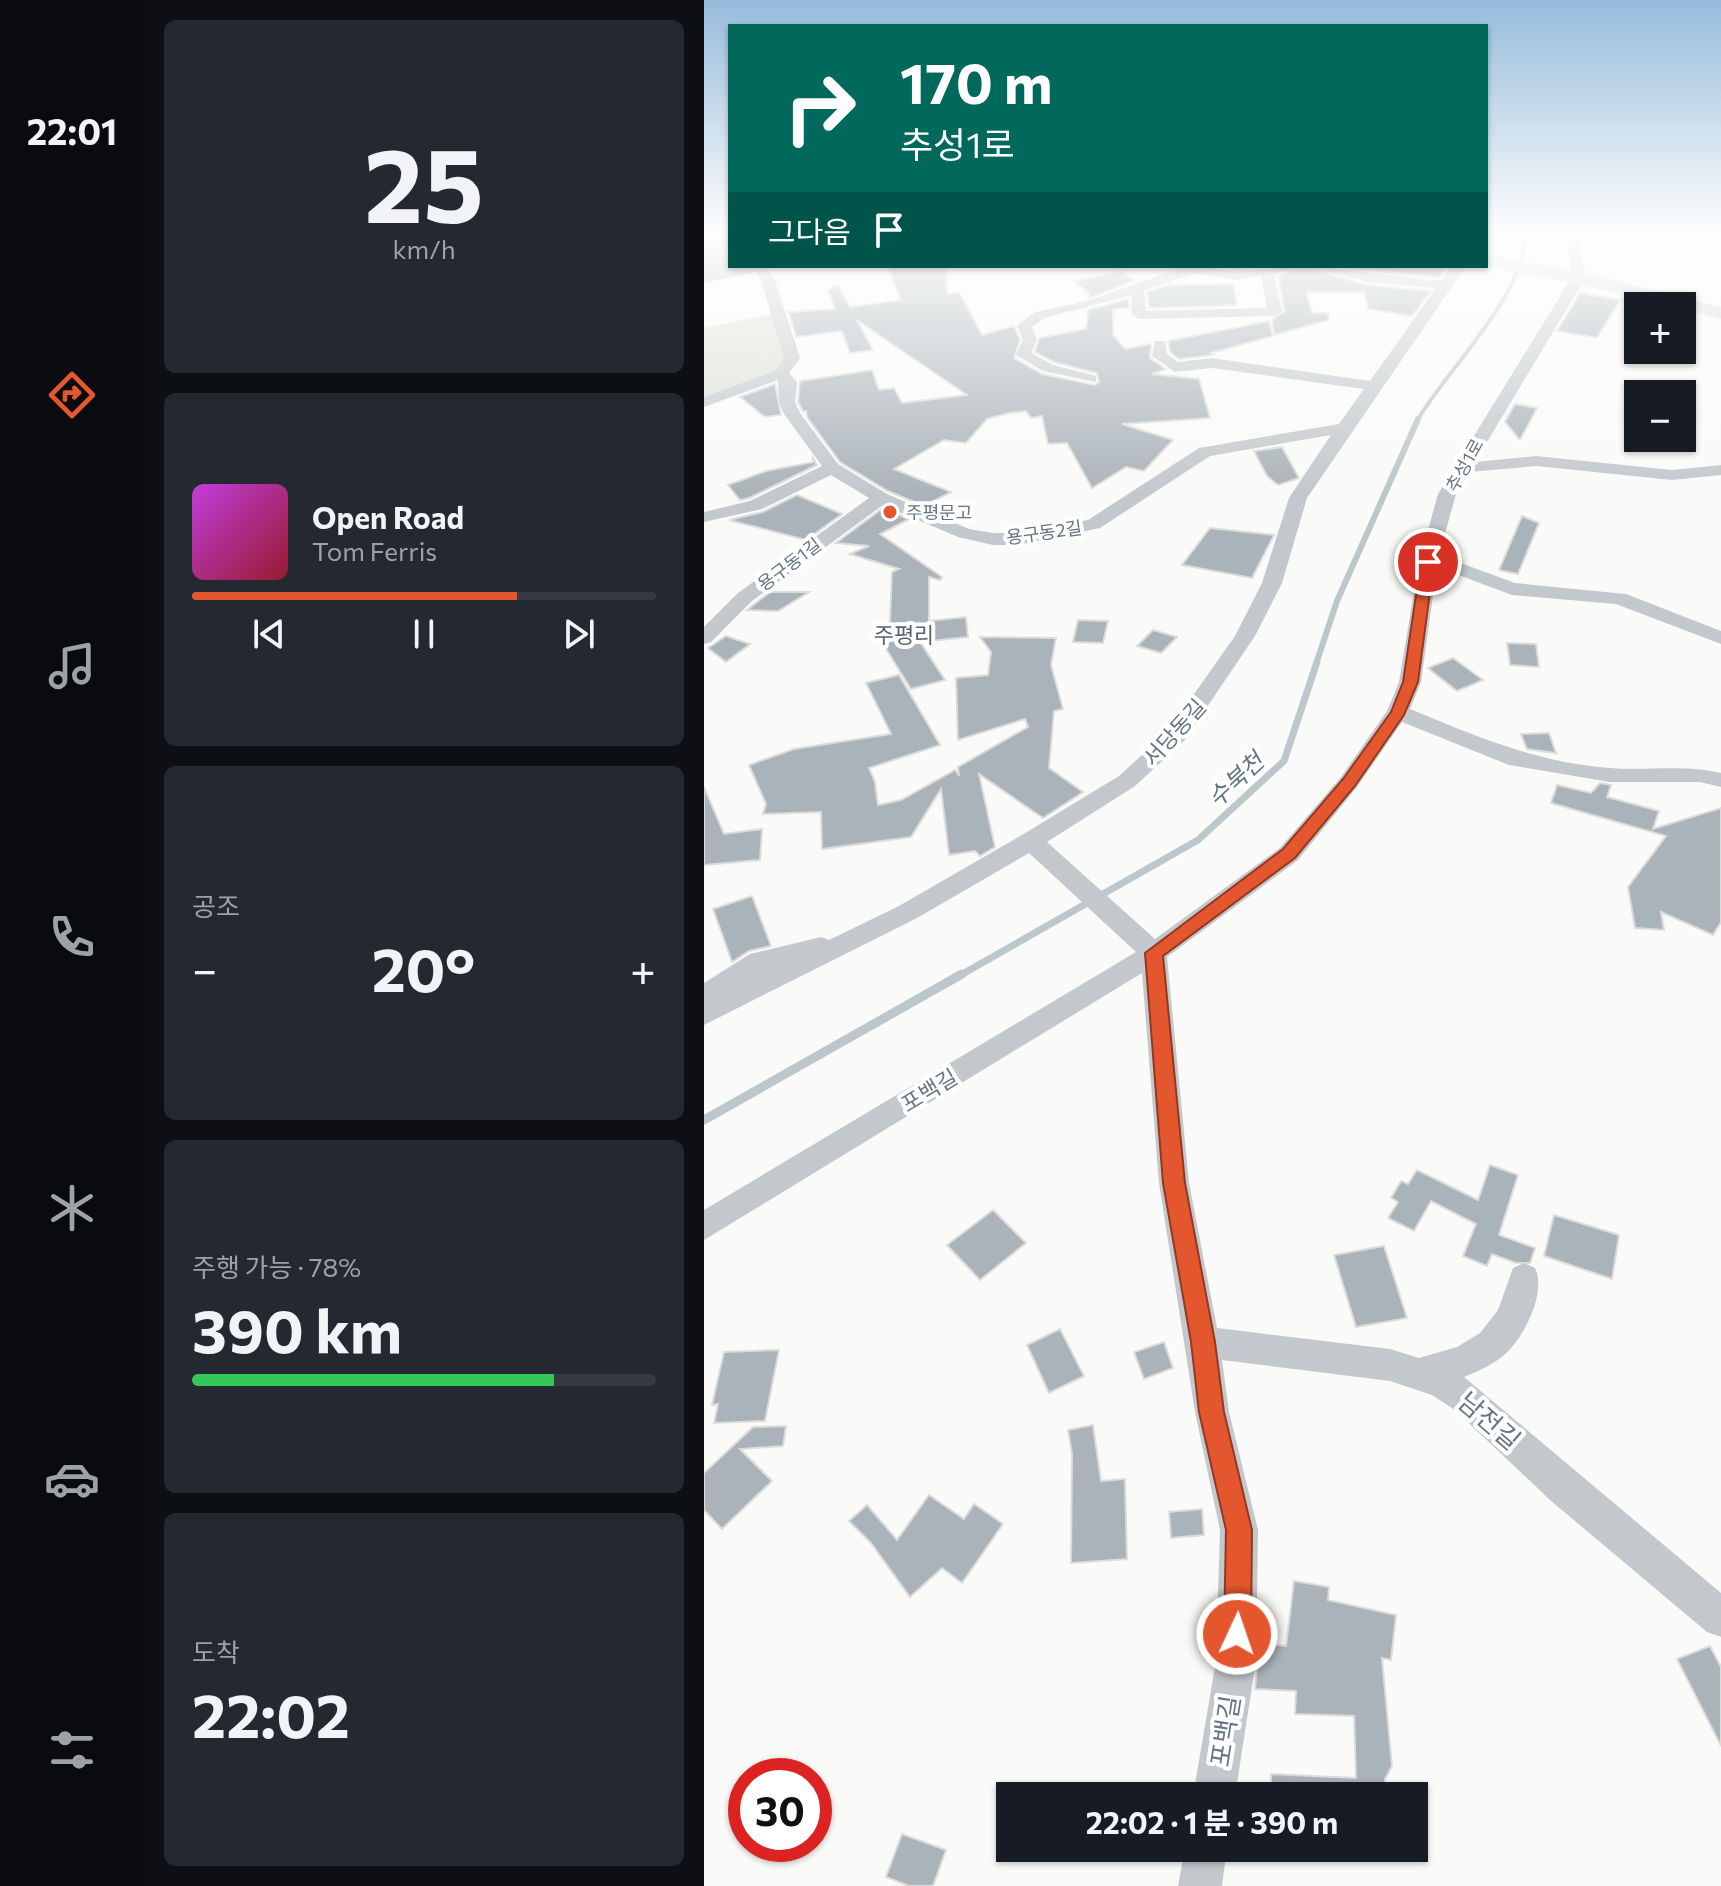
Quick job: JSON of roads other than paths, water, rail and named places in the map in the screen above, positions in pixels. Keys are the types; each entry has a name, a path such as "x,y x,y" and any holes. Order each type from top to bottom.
{"street":[{"path":"704,402 781,374 792,358 780,318"},
{"path":"1036,318 1024,326 1030,340 1023,355 1048,368 1091,379"},
{"name":"서당동길","path":"704,1014 908,912 1031,841 1127,781 1176,736 1245,636 1272,583 1298,498 1422,318"},
{"name":"추성1로","path":"1148,948 1289,854 1349,782 1398,712 1410,682 1429,558 1447,494 1552,318"},
{"path":"1160,344 1159,356 1175,367 1212,363 1375,386"},
{"path":"704,517 756,505 832,468 792,414 787,402 789,382 781,374"},
{"name":"용구동2길","path":"832,468 881,498 964,533 1018,539 1094,524 1205,452 1344,428"},
{"path":"1462,468 1536,461 1672,475 1721,470"},
{"name":"용구동1길","path":"704,638 745,597 881,498"},
{"path":"1429,558 1512,589 1619,598 1721,638"},
{"path":"1398,712 1509,758 1610,775 1700,775 1721,780"},
{"path":"1031,841 1148,948"},
{"path":"704,996 759,961 801,950 836,947"},
{"name":"포백길","path":"704,1226 1148,948 1174,1183 1203,1342 1212,1412 1239,1530 1236,1661 1216,1782"},
{"path":"1423,1373 1471,1361 1502,1334 1517,1311 1524,1278"},
{"name":"남전길","path":"1203,1342 1390,1365 1423,1373 1467,1398 1563,1487 1721,1618"},
{"path":"1200,1886 1204,1862"}],"waterway":[{"name":"수북천","path":"1417,420 1491,318"},
{"name":"수북천","path":"1316,664 1337,601 1417,420"},
{"name":"수북천","path":"959,976 1198,840 1284,761 1317,662"},
{"name":"수북천","path":"704,1120 962,974"}],"place":[{"name":"주평문고","path":"890,512"}],"district":[{"name":"주평리","path":"904,634"}]}
